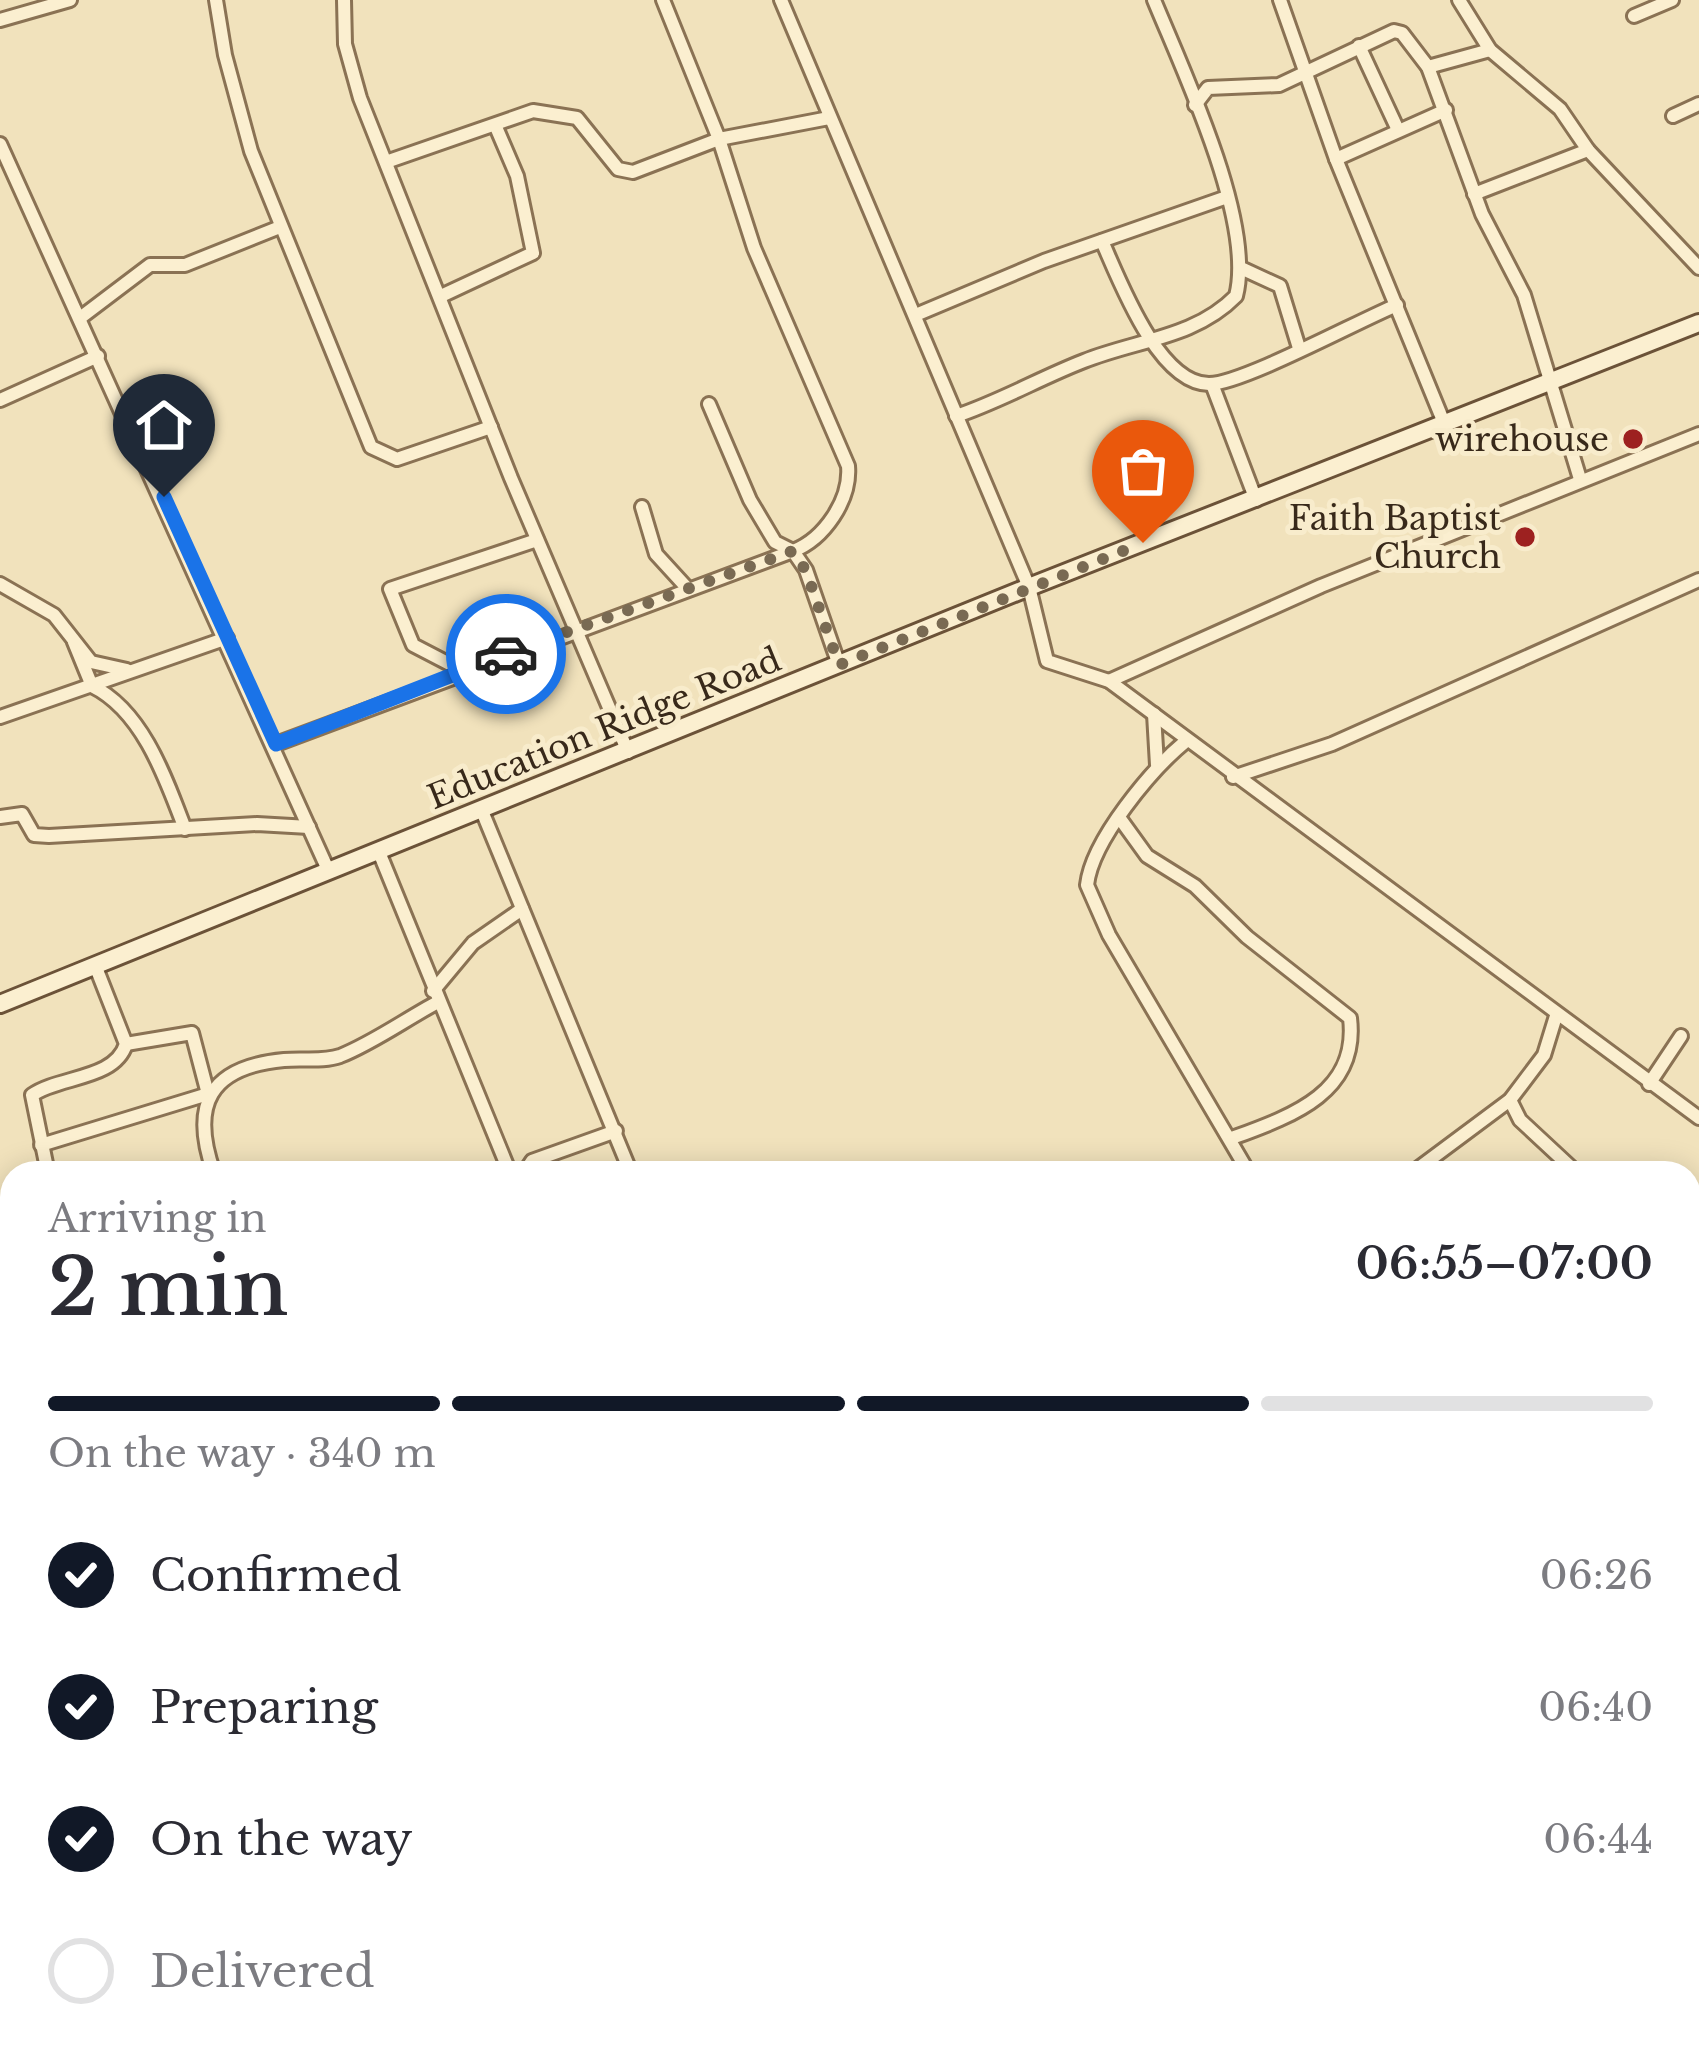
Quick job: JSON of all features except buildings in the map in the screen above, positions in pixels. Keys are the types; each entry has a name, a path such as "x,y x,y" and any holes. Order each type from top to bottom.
{"main road":[{"name":"Education Ridge Road","path":"0,1004 1030,586 1698,326"}],"street":[{"path":"0,20 70,0"},
{"path":"216,0 224,55 280,227 371,447 397,459 490,427"},
{"path":"344,0 345,44 386,162 490,427 628,752"},
{"path":"276,744 793,551 826,531 849,478 848,466 754,248 719,139 663,0"},
{"path":"781,0 1030,586 1047,661 1109,681 1699,1118"},
{"path":"956,416 1012,397 1082,361 1154,341 1221,311 1236,296 1243,269 1227,197 1154,0"},
{"path":"1280,0 1336,159 1444,424"},
{"path":"1459,0 1490,50 1560,109 1588,150 1699,268"},
{"path":"1634,16 1672,0"},
{"path":"1185,77 1208,88 1279,85 1394,31 1402,33 1428,67 1474,194 1524,295 1555,383 1580,479"},
{"path":"1359,46 1399,130"},
{"path":"1428,67 1490,50"},
{"path":"1195,105 1208,88"},
{"path":"1673,116 1699,104"},
{"path":"1336,159 1446,110"},
{"path":"386,162 533,111 577,118 612,163 633,172 719,139 829,118"},
{"path":"441,296 533,253 517,176 496,127"},
{"path":"0,144 276,744 329,872"},
{"path":"1474,194 1588,150"},
{"path":"918,314 1227,197"},
{"path":"80,318 150,265 185,265 280,227"},
{"path":"1102,241 1138,322 1188,377 1212,384 1397,305"},
{"path":"1243,269 1280,286 1299,349"},
{"path":"0,400 98,356"},
{"path":"1212,384 1256,500"},
{"path":"709,404 750,500 776,542 793,551 806,571 839,665"},
{"path":"1109,681 1321,586 1699,434"},
{"path":"642,507 656,554 688,589"},
{"path":"465,672 413,645 390,589 537,540"},
{"path":"1233,777 1332,744 1699,580"},
{"path":"0,584 54,615 98,667 134,671"},
{"path":"0,717 227,638"},
{"path":"74,642 92,686 112,696 155,756 184,829"},
{"path":"1154,714 1157,765"},
{"path":"1186,741 1157,765 1089,868 1092,903 1244,1161"},
{"path":"482,811 627,1161"},
{"path":"0,817 26,815 34,835 49,836 309,827"},
{"path":"1121,820 1147,856 1195,886 1246,937 1350,1018 1354,1049 1327,1090 1287,1116 1232,1138"},
{"path":"379,852 505,1161"},
{"path":"41,1145 208,1094 249,1066 340,1055 435,997 473,943 522,909"},
{"path":"45,1161 32,1096 110,1064 122,1055 126,1044 95,965"},
{"path":"1433,1161 1510,1100 1544,1055 1556,1016"},
{"path":"126,1044 192,1033 208,1094 201,1114 211,1161"},
{"path":"1649,1084 1681,1036"},
{"path":"1510,1100 1520,1120 1563,1161"},
{"path":"532,1161 616,1130"}],"way so far":[{"path":"506,654 793,551 806,571 839,665 1143,543"}],"place":[{"name":"wirehouse","path":"1633,439"},
{"name":"Faith Baptist Church","path":"1525,537"}],"route":[{"path":"164,497 276,744 506,654"}]}
